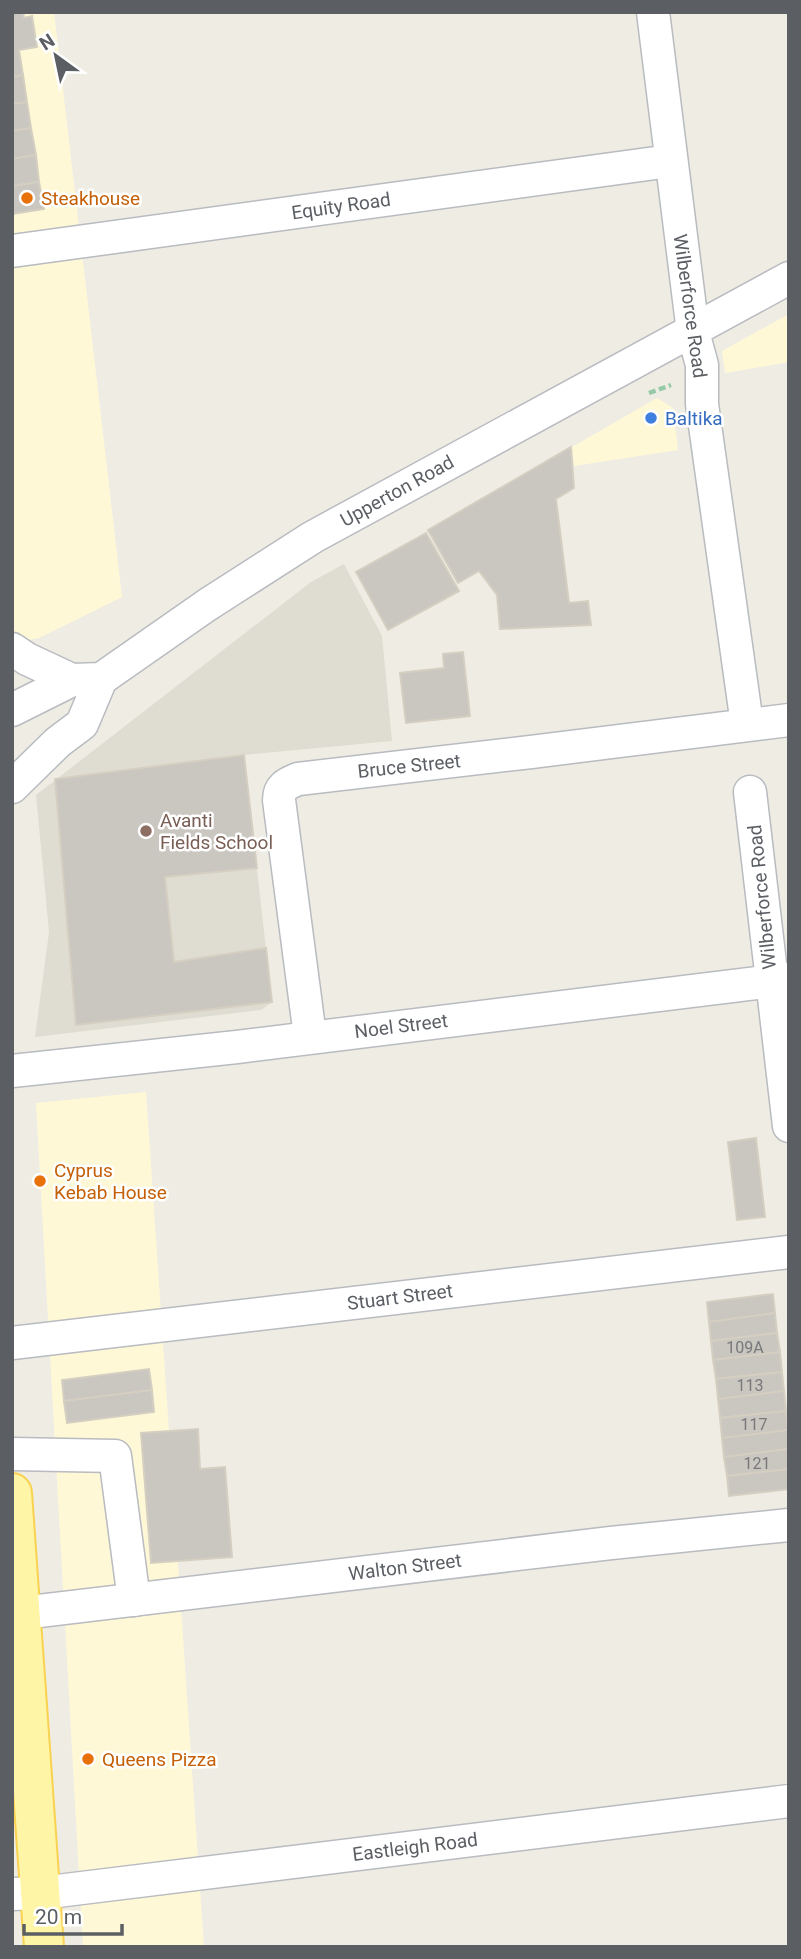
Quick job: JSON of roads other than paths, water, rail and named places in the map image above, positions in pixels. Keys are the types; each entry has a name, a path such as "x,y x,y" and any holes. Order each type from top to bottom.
{"main road":[{"path":"12,1493 22,1613 27,1894 44,1947"}],"street":[{"name":"Wilberforce Road","path":"653,12 693,332 702,365 702,404 747,724"},
{"name":"Equity Road","path":"12,251 670,161"},
{"name":"Upperton Road","path":"12,710 87,679 313,537 789,278"},
{"path":"12,649 27,659 87,679 82,724 58,742 12,787"},
{"name":"Bruce Street","path":"310,1037 278,800 279,791 285,785 372,756 531,752 789,720"},
{"name":"Wilberforce Road","path":"750,792 780,979 789,1126"},
{"name":"Noel Street","path":"12,1072 780,979"},
{"name":"Stuart Street","path":"12,1343 789,1252"},
{"path":"12,1454 115,1457 134,1600"},
{"name":"Walton Street","path":"22,1613 611,1543 789,1525"},
{"name":"Eastleigh Road","path":"27,1894 789,1801"}],"place":[{"name":"Steakhouse","path":"27,198"},
{"name":"Baltika","path":"651,418"},
{"name":"Avanti Fields School","path":"146,831"},
{"name":"Cyprus Kebab House","path":"40,1181"},
{"name":"Queens Pizza","path":"88,1759"}]}
